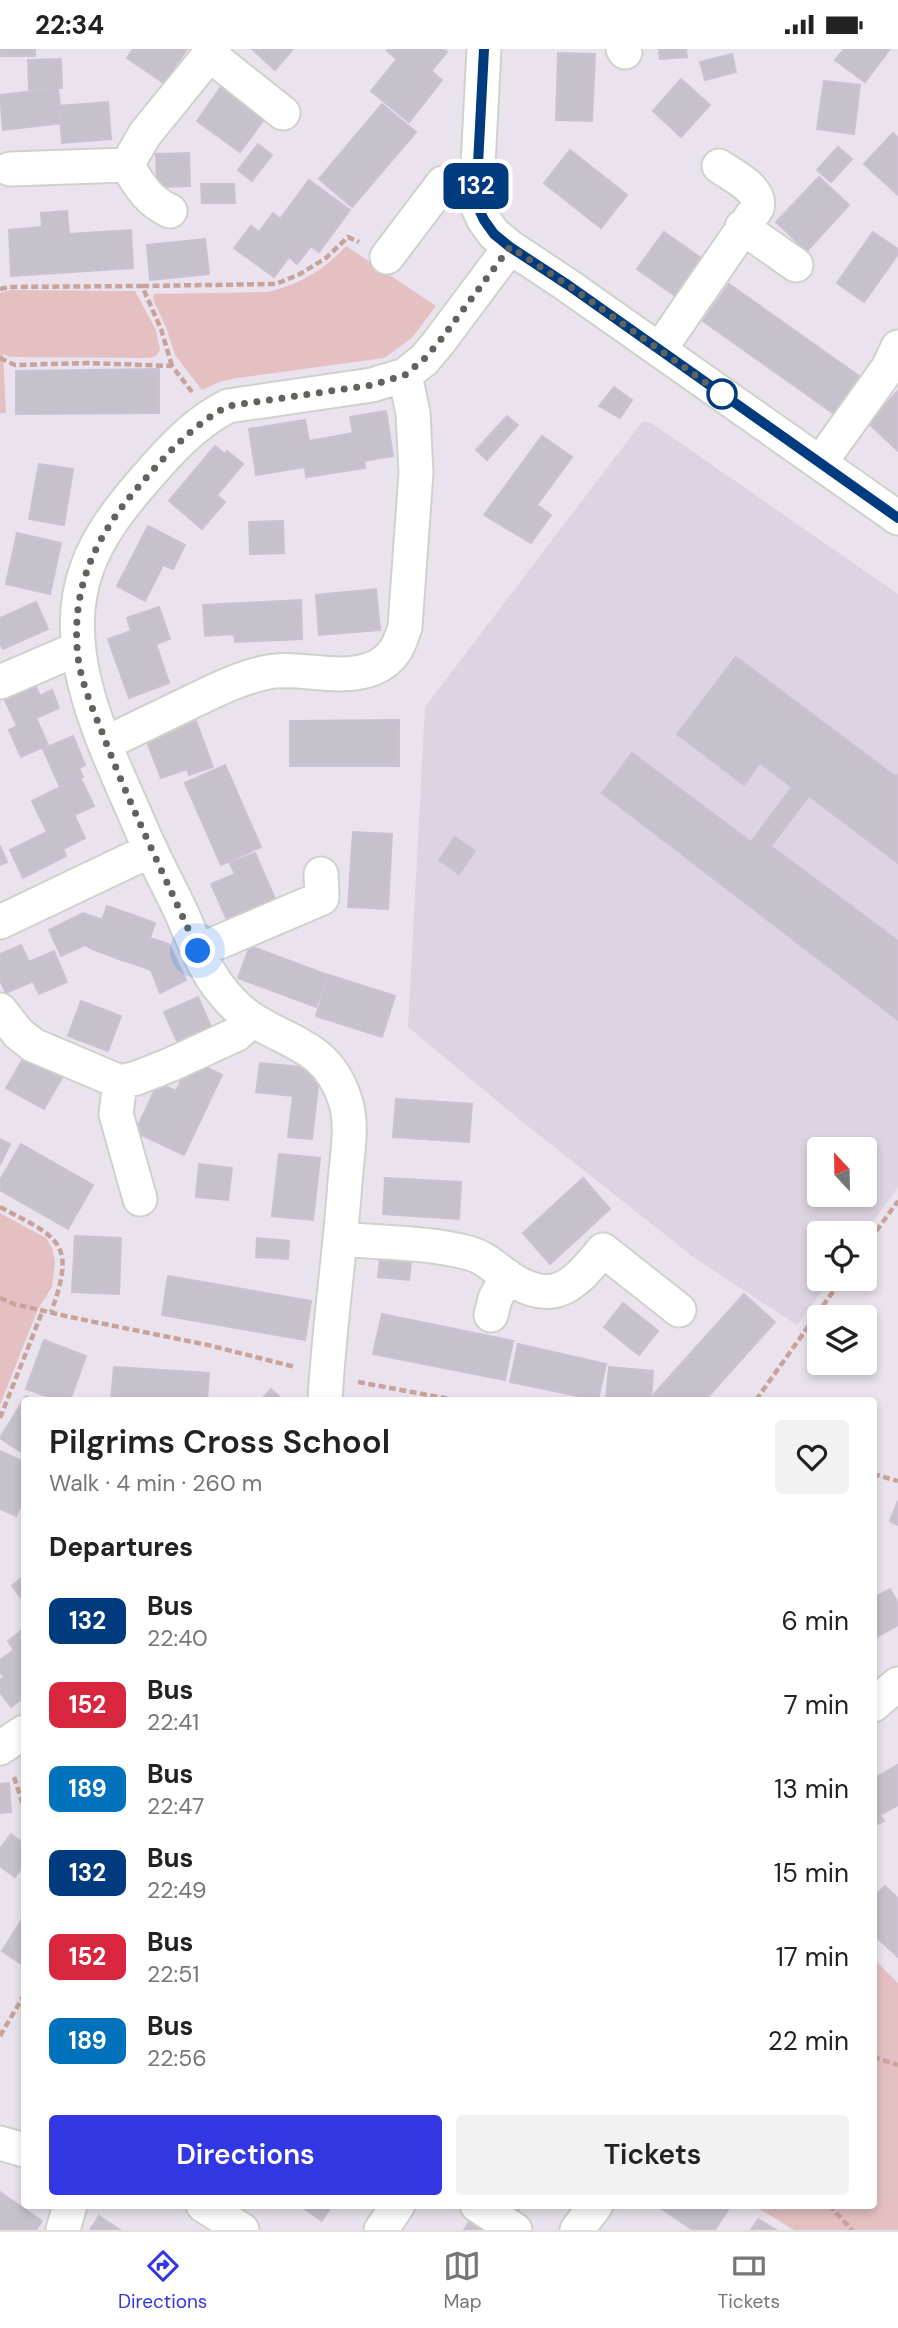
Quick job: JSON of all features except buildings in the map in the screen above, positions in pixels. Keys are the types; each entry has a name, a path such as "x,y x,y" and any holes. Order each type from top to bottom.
{"street":[{"path":"484,49 476,203 494,234 898,518"},
{"path":"127,165 145,134 212,52 283,113"},
{"path":"10,169 127,165"},
{"path":"127,165 143,191 155,204 170,211"},
{"path":"660,349 757,208 759,201 755,193 719,166"},
{"path":"387,257 443,183 476,184"},
{"path":"742,227 796,265"},
{"path":"325,1387 341,1239 348,1132 345,1099 331,1071 311,1050 252,1020 218,986 198,951 150,851 88,697 77,649 81,592 86,569 104,531 122,506 195,427 228,406 372,385 405,375 439,342 510,247"},
{"path":"820,463 888,368 898,347"},
{"path":"106,743 249,677 270,672 349,674 372,669 387,661 398,648 405,627 416,473 414,413 405,375"},
{"path":"0,682 77,649"},
{"path":"0,922 150,851"},
{"path":"198,951 322,898 321,874"},
{"path":"0,1010 18,1033 33,1045 120,1082 149,1073 237,1034 252,1020"},
{"path":"120,1082 116,1114 140,1199"},
{"path":"341,1239 460,1251 481,1257 506,1276 530,1288 550,1291 566,1287 581,1277 603,1250 679,1310"},
{"path":"491,1315 506,1276"},
{"path":"877,1702 898,1684"},
{"path":"0,1748 21,1734"},
{"path":"0,2143 21,2149"},
{"path":"63,2230 69,2209"},
{"path":"208,2209 242,2230"},
{"path":"381,2230 395,2209"},
{"path":"483,2209 515,2230"},
{"path":"577,2230 593,2209"}],"path":[{"path":"0,289 276,284 300,274 326,258 348,237 387,257"},
{"path":"142,286 161,329 172,366 210,415"},
{"path":"0,358 15,365 89,363 172,366"},
{"path":"877,1230 898,1201"},
{"path":"0,1207 43,1230 61,1248 63,1257 60,1283 51,1312"},
{"path":"758,1397 833,1291"},
{"path":"0,1298 14,1304 208,1345 325,1387 425,1397"},
{"path":"0,1418 43,1310"},
{"path":"877,1474 898,1481"},
{"path":"0,2036 21,2000"},
{"path":"877,2058 898,2065"},
{"path":"833,2209 852,2230"}],"shaded area":[{"path":"346,246 436,306 412,338 384,358 237,378 202,390 175,355 155,304 154,294 267,292 310,275"},
{"path":"11,290 135,291 156,330 160,350 156,356 149,358 10,357 3,354 6,413 0,413 0,293"},
{"path":"642,422 650,422 898,594 898,1187 873,1221 807,1221 807,1291 822,1291 812,1305 807,1305 807,1311 797,1325 696,1259 515,1116 408,1027 425,707"},
{"path":"0,1213 46,1238 55,1261 52,1287 38,1309 0,1405"},
{"path":"877,1962 898,1983 898,2230 794,2230 760,2209 877,2209"}],"bus line":[{"name":"132","path":"484,49 476,203 494,234 898,518"}],"route":[{"path":"198,951 150,851 119,777 88,697 77,649 77,625 86,569 104,531 122,506 176,446 210,415 228,406 372,385 405,375 439,342 510,247 722,394"}]}
